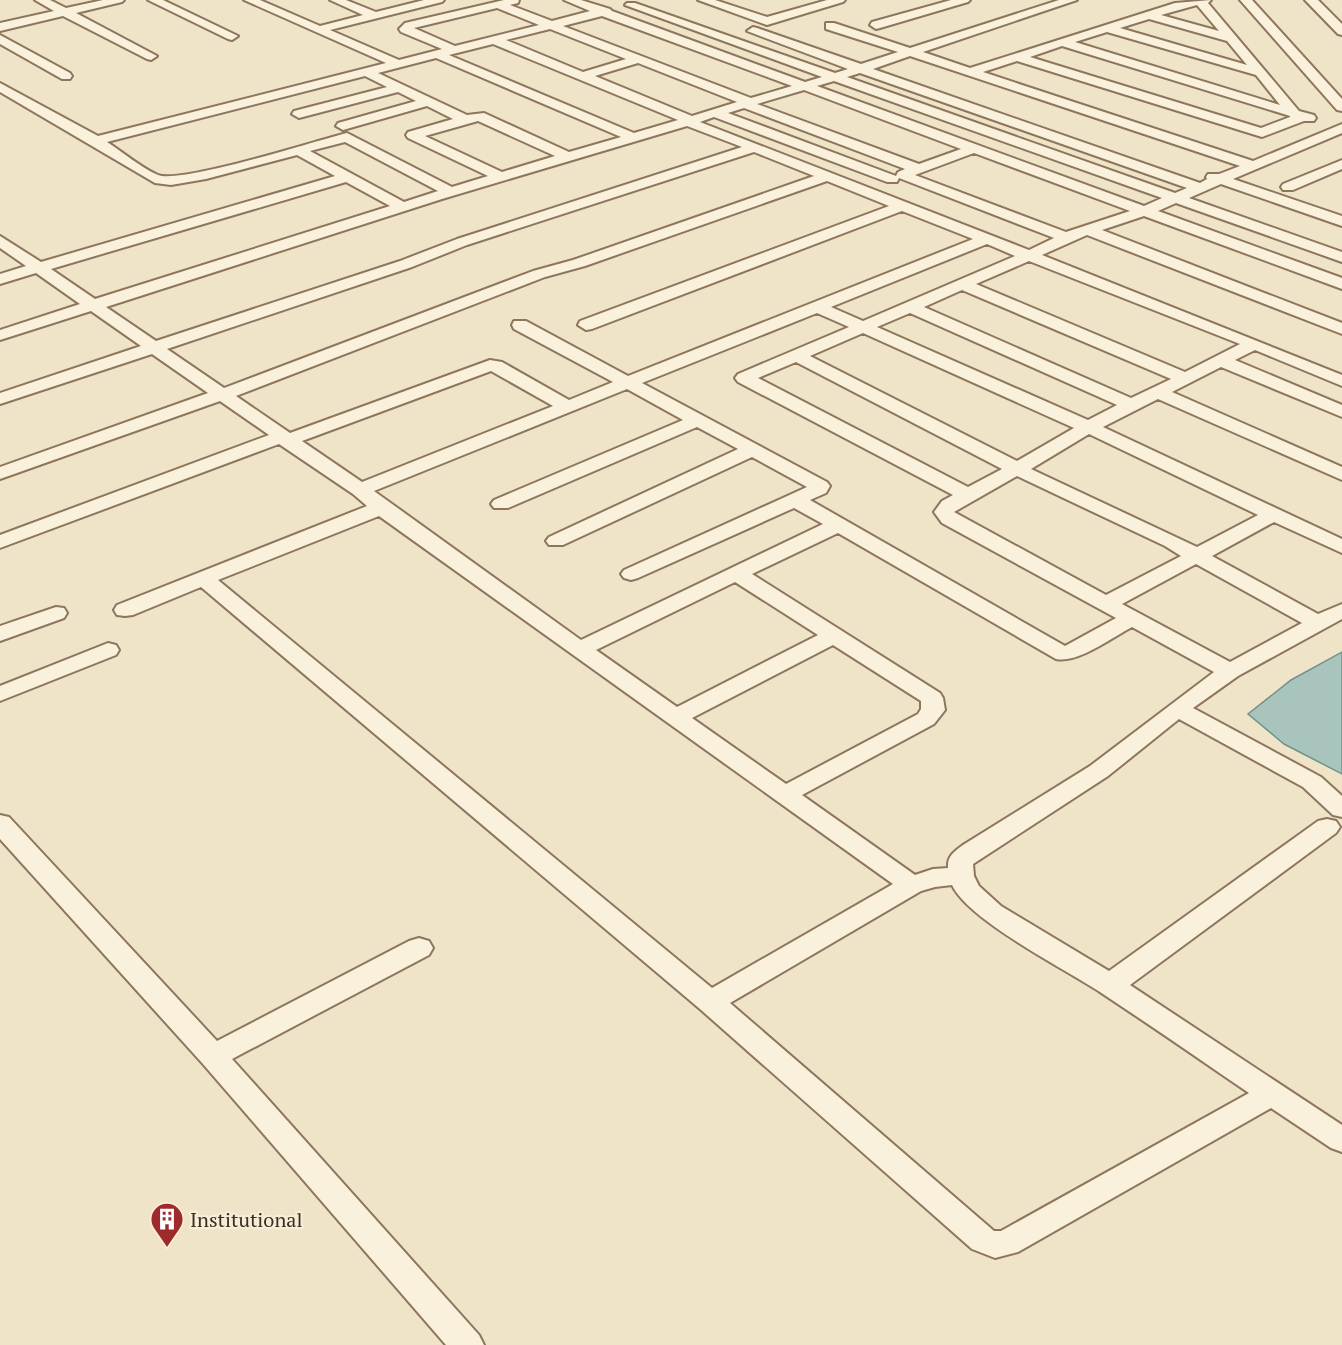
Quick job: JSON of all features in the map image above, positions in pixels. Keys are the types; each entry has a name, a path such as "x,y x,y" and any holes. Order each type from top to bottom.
{"street":[{"path":"41,0 151,56"},
{"path":"0,27 118,0"},
{"path":"154,0 232,36"},
{"path":"250,0 400,65"},
{"path":"336,0 376,16"},
{"path":"317,30 438,0"},
{"path":"454,50 405,29 409,26 518,0"},
{"path":"570,0 1342,284"},
{"path":"96,141 438,55 454,50 487,29 510,35 649,0"},
{"path":"704,0 767,21 839,0"},
{"path":"722,6 743,0"},
{"path":"876,25 964,0"},
{"path":"0,335 451,192 835,77 1071,0"},
{"path":"970,72 1202,0 1299,115"},
{"path":"1246,0 1342,107"},
{"path":"1311,0 1342,31"},
{"path":"499,5 919,169"},
{"path":"631,5 1342,257"},
{"path":"458,14 582,76 754,148 1254,344 1342,381"},
{"path":"1149,15 1234,39"},
{"path":"830,26 1252,165"},
{"path":"1107,28 1262,73"},
{"path":"753,31 1199,187"},
{"path":"0,39 66,76"},
{"path":"1062,42 1342,128"},
{"path":"438,55 633,137"},
{"path":"1017,57 1262,133 1299,115"},
{"path":"582,76 639,59"},
{"path":"368,73 466,120"},
{"path":"0,87 96,141 144,173 162,181 206,175 347,137 451,192"},
{"path":"299,114 399,88"},
{"path":"343,126 428,102"},
{"path":"715,113 1067,238"},
{"path":"501,177 413,135 478,116 568,157"},
{"path":"1059,124 1217,179 1338,217"},
{"path":"968,495 744,378 1067,238 1145,211 1342,128"},
{"path":"0,399 406,264 462,242 754,148"},
{"path":"860,190 973,149"},
{"path":"298,150 403,207"},
{"path":"1288,187 1342,164"},
{"path":"0,279 347,177"},
{"path":"0,473 221,395 539,273 579,263 826,177"},
{"path":"586,325 901,206"},
{"path":"1285,237 1338,217"},
{"path":"1087,230 1342,329"},
{"path":"360,490 986,239"},
{"path":"0,241 360,490 381,508 912,885"},
{"path":"878,281 914,303 1131,405"},
{"path":"962,284 1185,378"},
{"path":"816,306 1088,427 1342,547"},
{"path":"520,325 820,486 819,489 631,574"},
{"path":"1230,671 949,519 944,512 949,505 1017,469 1088,427 1254,344"},
{"path":"797,356 1017,469 1197,555 1317,622"},
{"path":"1221,361 1342,412"},
{"path":"0,542 490,365 496,366 566,406"},
{"path":"1158,392 1342,474"},
{"path":"501,504 698,420"},
{"path":"555,541 754,449"},
{"path":"795,500 1064,654 1132,618"},
{"path":"125,610 381,508"},
{"path":"1106,604 1273,515"},
{"path":"580,649 838,525"},
{"path":"738,575 932,698 933,710 926,719 784,795"},
{"path":"205,580 710,1002 983,1240 995,1245 1007,1244 1273,1093"},
{"path":"1342,610 1230,671 1177,709 1099,771 972,851 960,861 961,876 968,891 992,912 1110,984 1342,1140"},
{"path":"0,634 56,613"},
{"path":"676,717 833,636"},
{"path":"0,694 108,650"},
{"path":"1110,984 1335,818 1312,782 1177,709"},
{"path":"0,823 213,1056 467,1345"},
{"path":"710,1002 912,885 933,878 961,876"},
{"path":"213,1056 419,948"}],"water":[{"path":"1342,652 1342,774 1284,744 1248,714 1291,680"}],"place":[{"name":"Institutional","path":"167,1248"}]}
